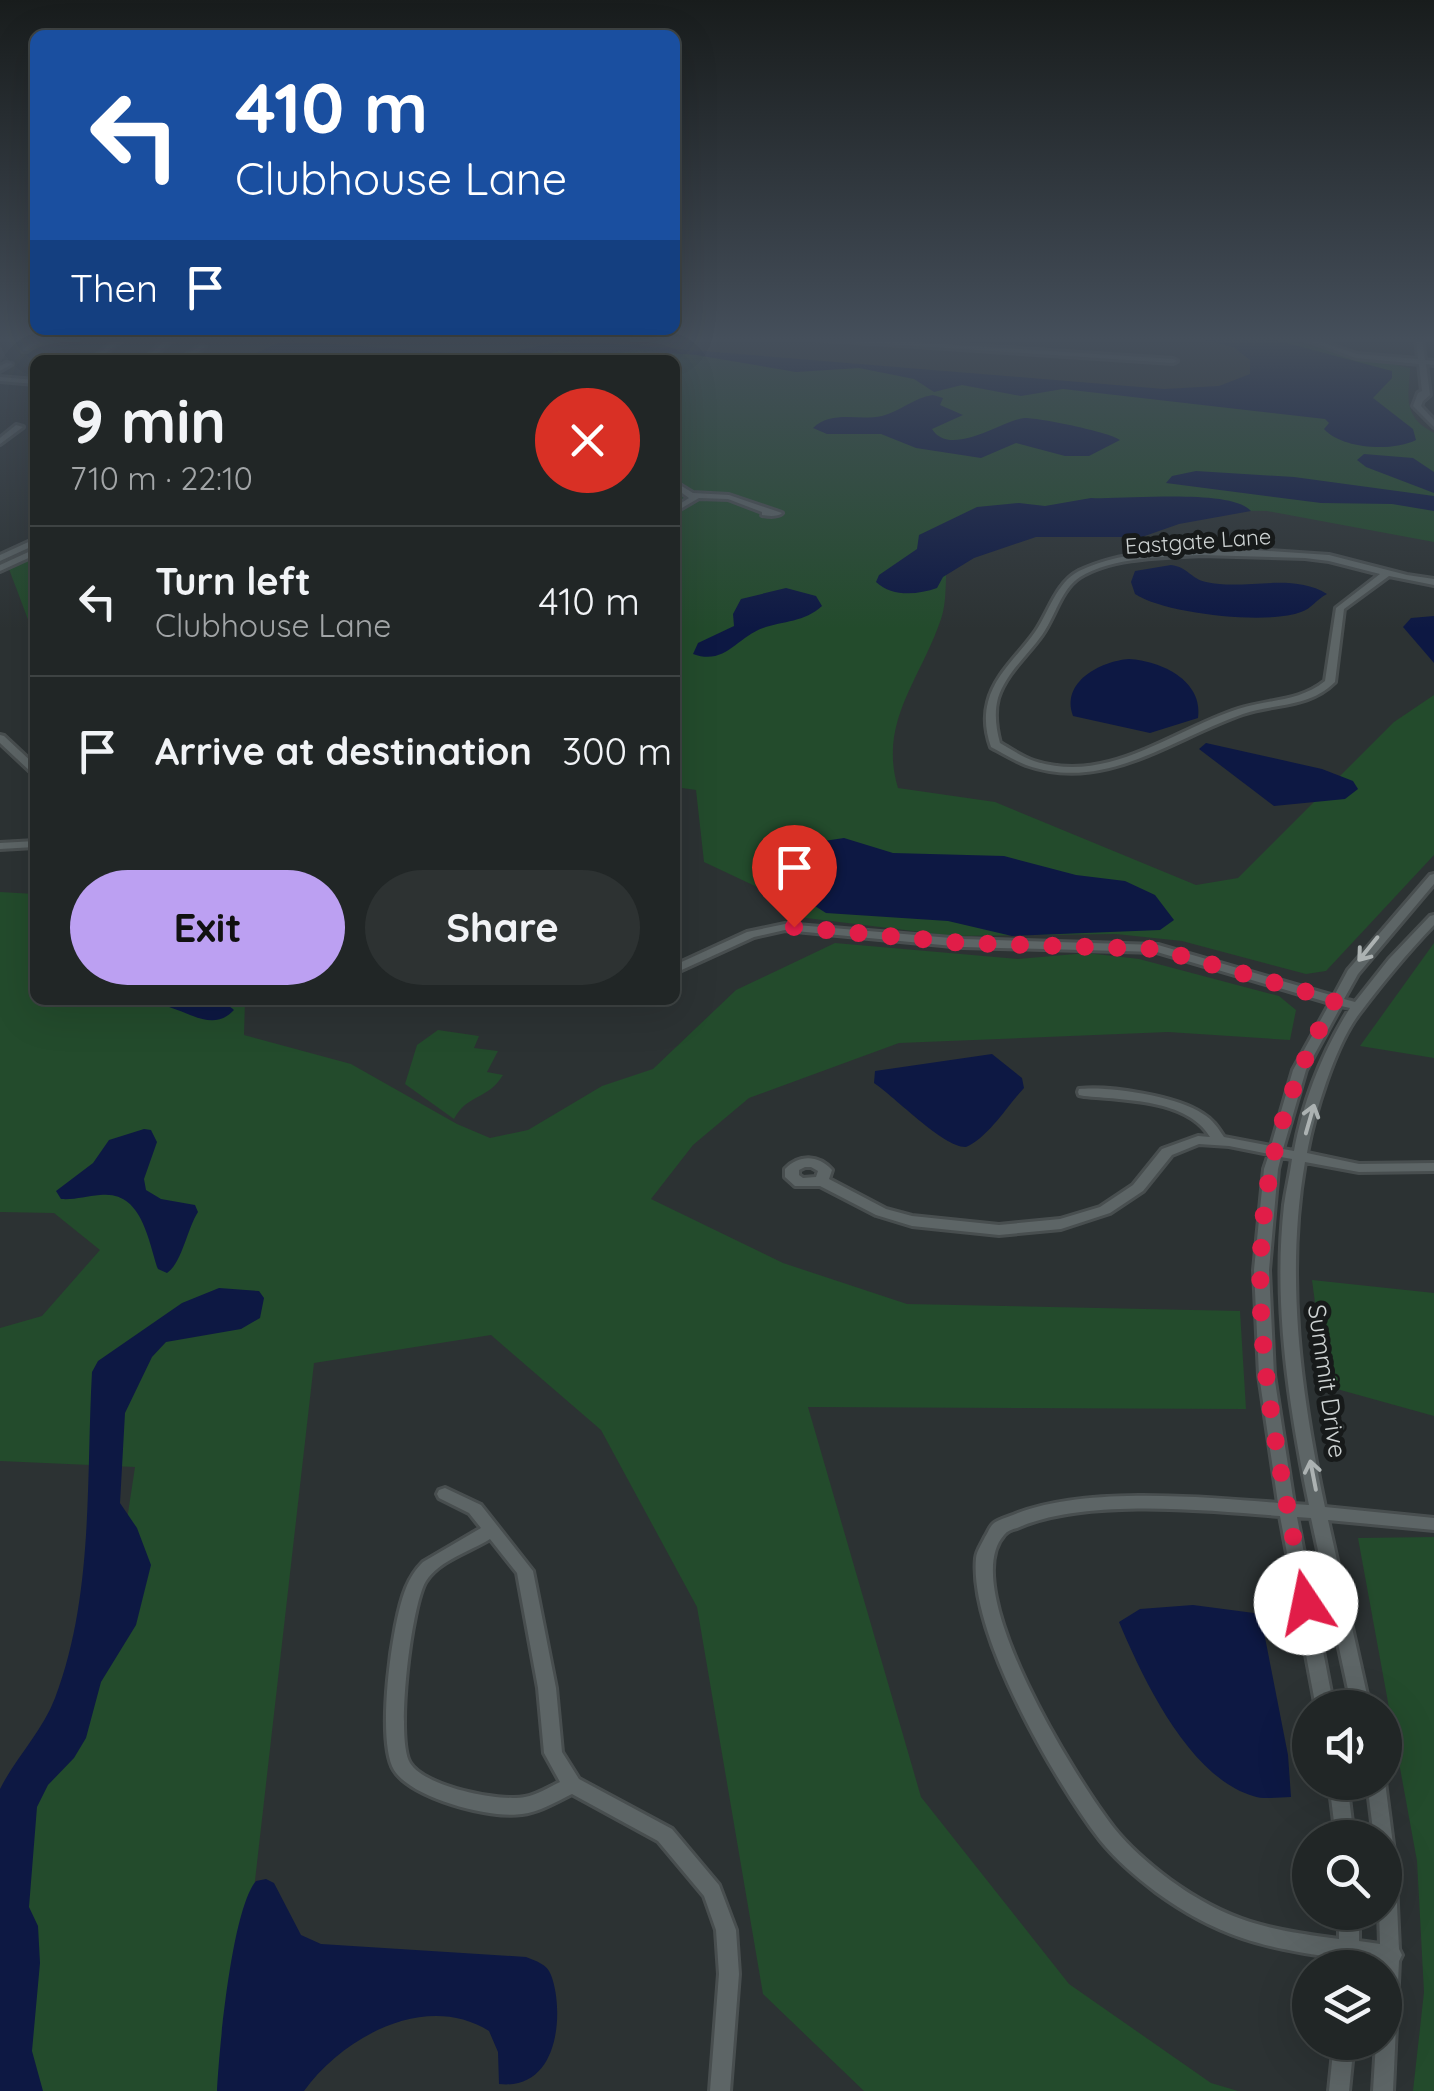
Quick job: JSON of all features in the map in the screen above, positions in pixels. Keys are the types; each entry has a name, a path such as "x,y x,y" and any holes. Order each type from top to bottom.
{"street":[{"path":"680,487 695,495 723,496 768,511"},
{"path":"680,508 690,504 695,495"},
{"path":"0,558 30,544"},
{"name":"Eastgate Lane","path":"1386,573 1340,608 1334,631 1333,673 1314,694 1296,702 1240,711 1105,771 1056,768 996,745 990,712 1002,675 1035,639 1075,576 1109,565 1271,552 1333,559 1434,582"},
{"path":"0,568 30,554"},
{"path":"0,738 30,765"},
{"path":"0,846 30,844"},
{"path":"1322,1690 1268,1399 1258,1305 1261,1225 1272,1151 1301,1064 1335,1000 1378,936 1434,877"},
{"name":"Summit Drive","path":"1357,1690 1321,1515 1290,1331 1288,1278 1300,1157 1336,1044 1396,958 1434,918"},
{"path":"680,967 750,934 794,927 963,943 1158,949 1359,1007"},
{"path":"1084,1092 1176,1105 1216,1131 1218,1140"},
{"path":"822,1181 881,1212 912,1221 974,1229 1037,1228 1084,1218 1123,1200 1180,1144 1218,1140 1359,1168 1434,1167"},
{"path":"445,1494 468,1503 525,1571 547,1688 553,1753 572,1785 665,1835 712,1890 726,1930 729,1974 720,2091"},
{"path":"1320,1950 1203,1913 1126,1856 1065,1776 1014,1677 997,1634 984,1580 983,1556 999,1529 1039,1509 1164,1504 1434,1524"},
{"path":"491,1529 451,1551 420,1576 404,1620 398,1670 400,1763 414,1781 456,1797 519,1807 572,1785"},
{"path":"1378,1800 1392,1910 1392,1950"},
{"path":"1339,2091 1342,2060"},
{"path":"1382,2091 1384,2060"}],"green space":[{"path":"680,435 1434,435 1434,542 1267,511 1072,509 947,564 943,612 904,701 893,742 898,788 995,802 1196,885 1238,878 1394,722 1434,695 1434,855 1326,971 1306,974 1182,941 1116,934 954,936 798,917 789,902 704,862 696,790 680,788"},
{"path":"30,559 30,625 9,569"},
{"path":"0,892 30,894 30,1005 245,1005 244,1035 351,1064 457,1124 490,1138 528,1130 602,1086 653,1069 736,990 835,943 1018,959 1087,953 1139,959 1279,996 1296,1010 1290,1040 1168,1032 899,1043 749,1098 693,1145 651,1199 783,1263 907,1304 1240,1311 1246,1409 808,1407 921,1797 1069,1984 1211,2083 1238,2091 864,2091 763,1994 697,1607 601,1430 491,1335 314,1363 231,2091 38,2091 0,1892 110,1632 135,1467 0,1461 0,1328 42,1316 100,1250 54,1213 0,1212"},
{"path":"1434,943 1434,1058 1360,1046"},
{"path":"438,1030 479,1036 474,1048 498,1051 487,1072 503,1075 491,1089 465,1105 454,1119 405,1084 417,1045"},
{"path":"1312,1280 1434,1293 1434,1416 1326,1386"},
{"path":"1434,1537 1434,2091 1413,2091 1424,1992 1417,1861 1402,1779 1402,1690 1386,1690 1358,1538"}],"water":[{"path":"882,435 938,435 951,440 980,435 1108,435 1120,440 1089,456 1065,456 1016,443 981,458 916,448"},
{"path":"1415,435 1416,440 1394,446 1368,446 1332,436"},
{"path":"1364,454 1413,458 1434,472 1434,493 1366,467 1357,460"},
{"path":"1196,471 1294,477 1434,496 1434,511 1392,504 1321,503 1166,483 1172,476"},
{"path":"1200,497 1239,504 1251,511 1179,524 1142,537 1036,537 974,558 943,577 937,588 921,592 897,592 876,582 879,575 917,549 919,535 977,507 1019,503 1045,506 1091,498"},
{"path":"1171,565 1206,582 1298,584 1327,594 1301,612 1242,617 1192,612 1135,594 1131,582 1135,571"},
{"path":"786,588 816,596 822,606 801,618 754,632 714,656 693,654 698,643 734,626 733,614 741,599"},
{"path":"1434,616 1434,663 1403,627 1411,618"},
{"path":"1129,659 1154,664 1187,683 1198,705 1198,718 1150,733 1073,716 1072,693 1078,684 1096,669"},
{"path":"1206,743 1322,769 1353,781 1358,789 1345,799 1274,806 1199,749"},
{"path":"844,838 893,853 1004,856 1076,875 1125,881 1155,895 1174,920 1160,930 1012,936 948,921 826,913 761,872 765,862 804,844"},
{"path":"160,1005 226,1005 234,1010 226,1017 209,1020"},
{"path":"992,1054 1022,1078 1024,1088 990,1129 966,1147 933,1131 874,1083 875,1071"},
{"path":"151,1130 157,1142 144,1179 146,1190 161,1199 195,1205 198,1212 177,1262 167,1273 158,1269 141,1219 125,1200 100,1195 61,1199 56,1191 93,1163 109,1140"},
{"path":"219,1288 259,1291 264,1298 260,1318 241,1329 166,1342 152,1357 125,1413 120,1503 137,1528 151,1565 136,1625 101,1682 86,1738 74,1758 48,1785 37,1807 29,1907 38,1926 40,1963 32,2051 43,2091 0,2091 0,1789 50,1710 68,1659 86,1537 92,1372 98,1361 182,1303"},
{"path":"1193,1605 1254,1613 1262,1622 1288,1755 1291,1797 1253,1796 1208,1769 1171,1723 1141,1671 1119,1622 1140,1609"},
{"path":"266,1879 274,1883 301,1935 321,1944 526,1957 541,1963 551,1975 557,2007 557,2026 546,2061 535,2075 520,2083 499,2084 498,2052 489,2031 464,2020 412,2018 362,2038 320,2072 304,2091 217,2091 228,1980 240,1920 256,1881"}],"route":[{"path":"794,927 963,943 1158,949 1335,1000 1301,1064 1281,1117 1261,1225 1258,1305 1263,1359 1306,1603"}]}
